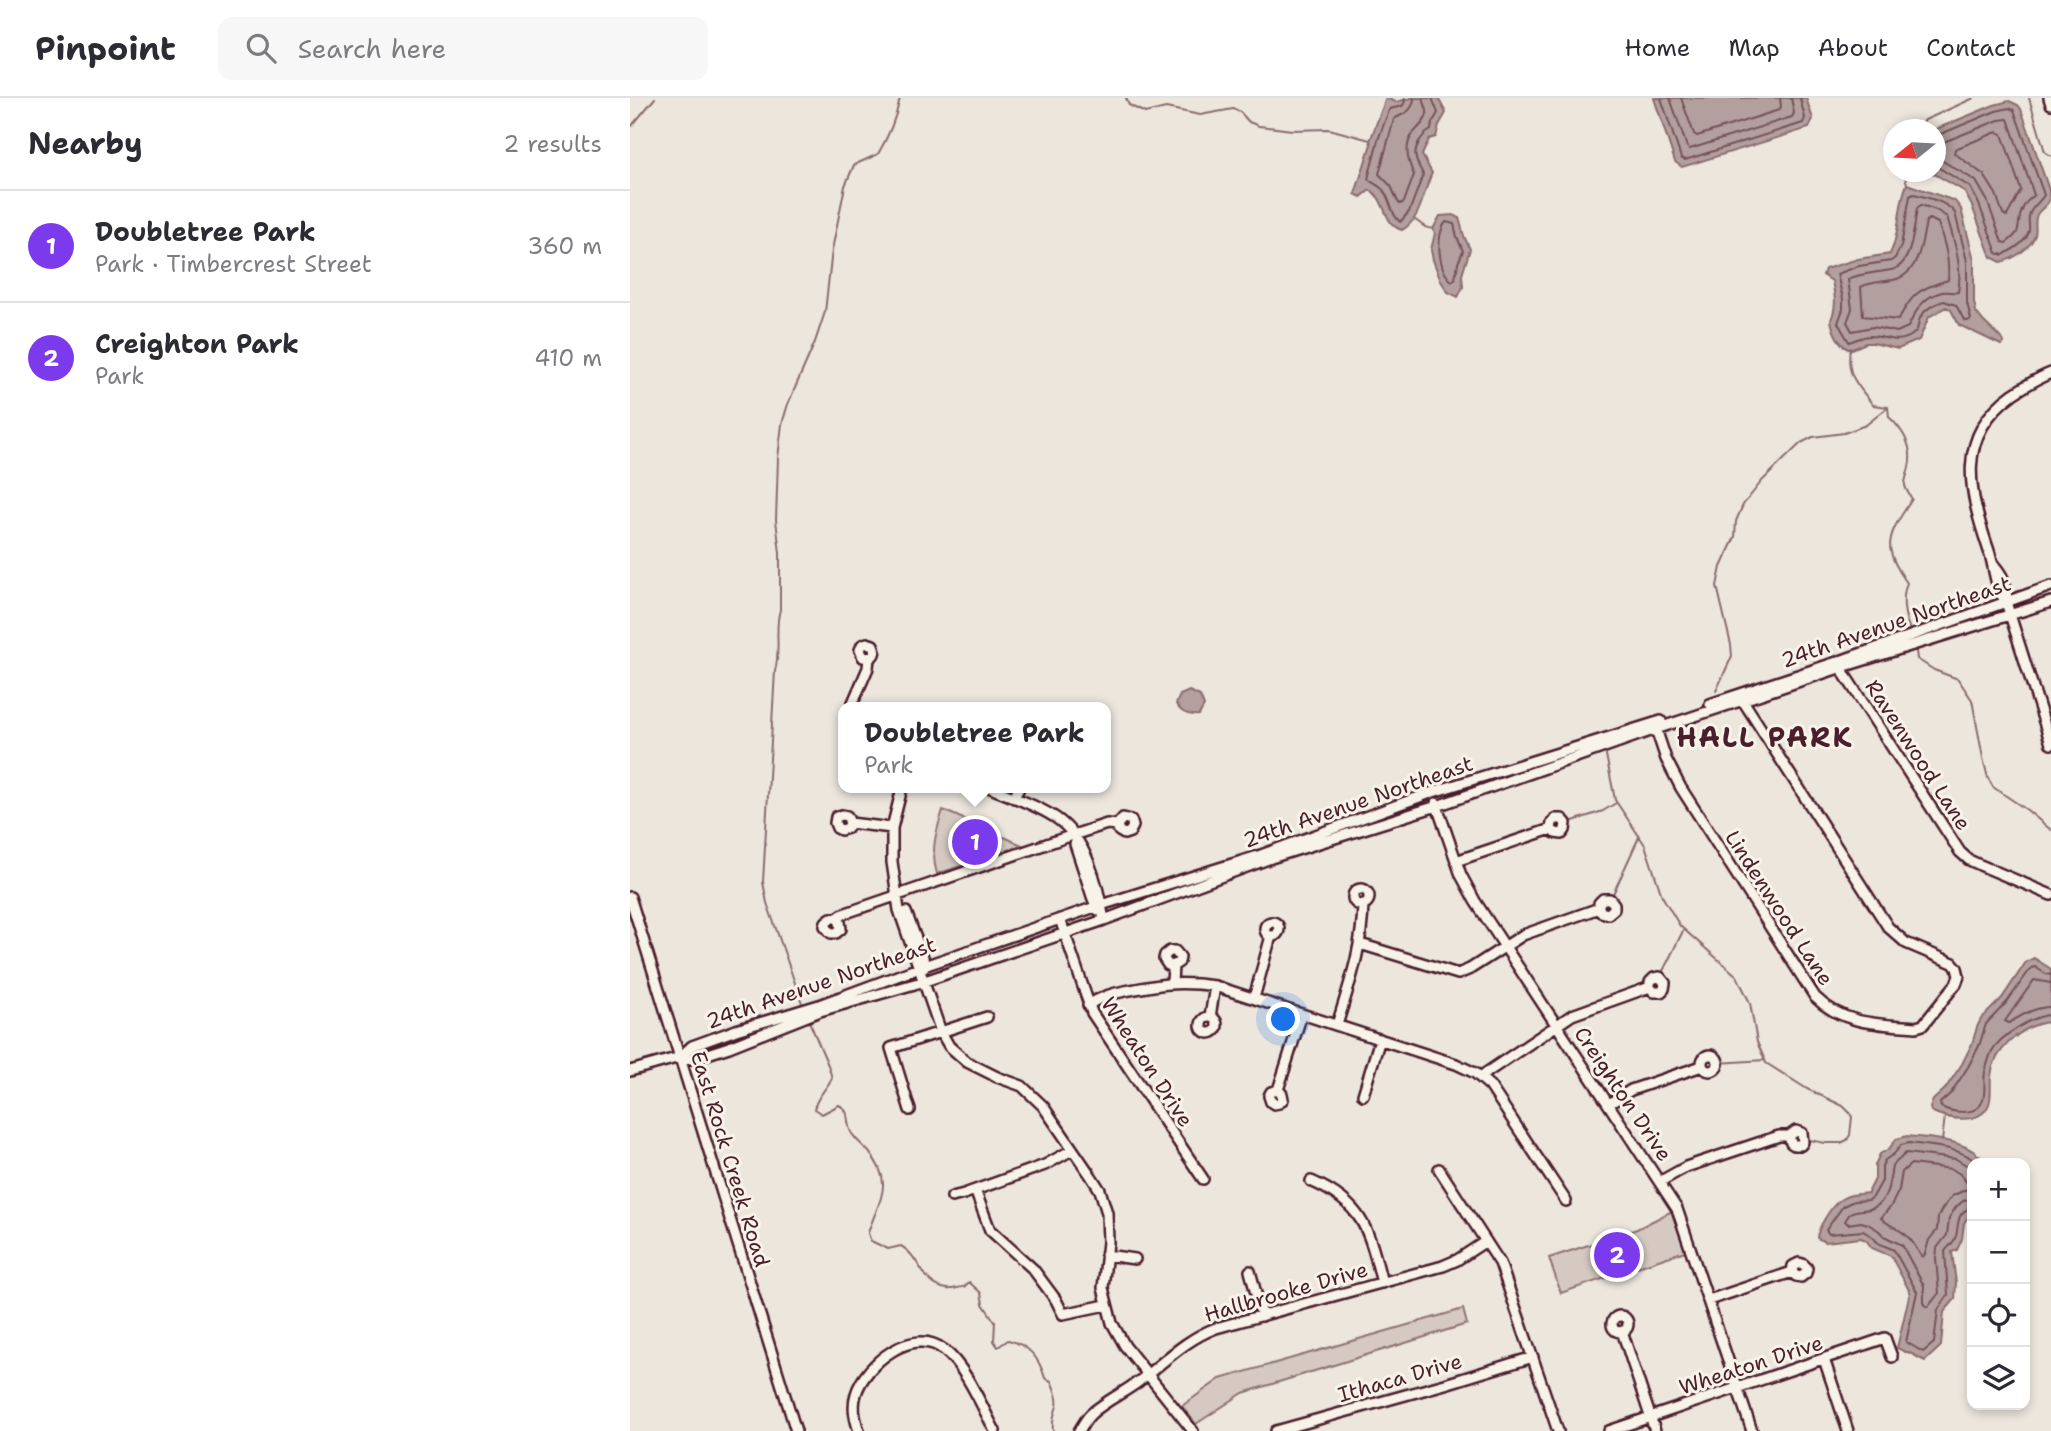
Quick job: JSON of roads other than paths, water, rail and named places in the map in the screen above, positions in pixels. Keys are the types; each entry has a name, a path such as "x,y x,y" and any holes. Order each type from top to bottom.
{"street":[{"path":"2049,98 2051,104"},
{"path":"2051,373 1998,405 1977,437 1972,464 1980,525 1993,565 2001,573 2007,589 2006,602 2051,744"},
{"name":"24th Avenue Northeast","path":"1841,664 2051,586"},
{"name":"24th Avenue Northeast","path":"820,1008 925,981 1104,920 1271,858 1437,806 1741,697 1841,664 2051,602"},
{"path":"853,702 868,668 869,658"},
{"name":"Ravenwood Lane","path":"1841,664 1960,852 1980,866 2051,895"},
{"name":"Lindenwood Lane","path":"1655,726 1666,759 1681,788 1815,997 1825,1007 1859,1021 1916,1027 1923,1025 1958,979 1957,968 1950,961 1906,943 1888,927 1741,697"},
{"name":"24th Avenue Northeast","path":"630,1071 680,1057 692,1046 736,1030 804,1014 921,966 1261,855 1433,792 1655,726"},
{"name":"Creighton Drive","path":"1433,792 1466,886 1678,1209 1752,1431"},
{"path":"901,793 892,828 892,862 898,896 923,957 921,966 941,1032 949,1046 967,1062 1022,1086 1043,1106 1100,1190 1108,1222 1103,1289 1112,1323 1119,1337 1193,1431"},
{"path":"1002,793 1047,812 1063,823 1082,847 1100,896 1099,906 1104,920"},
{"path":"1014,798 1016,793"},
{"path":"850,823 892,828"},
{"path":"837,918 1107,824 1117,825"},
{"path":"1456,861 1551,829"},
{"name":"East Rock Creek Road","path":"630,897 796,1431"},
{"path":"1337,1025 1356,964 1363,904"},
{"path":"1360,944 1458,974 1471,970 1531,932 1599,908"},
{"name":"Wheaton Drive","path":"1059,919 1096,1021 1203,1179"},
{"path":"1254,998 1271,936"},
{"path":"1172,982 1173,966"},
{"path":"1088,1005 1103,1002 1125,991 1172,982 1215,986 1450,1061 1480,1077 1502,1103 1566,1201"},
{"path":"1210,1017 1215,986"},
{"path":"1480,1077 1578,1012 1650,987"},
{"path":"1278,1090 1302,1014"},
{"path":"910,1110 891,1048 987,1017"},
{"path":"1363,1095 1380,1039"},
{"path":"1609,1104 1631,1090 1702,1066"},
{"path":"1661,1181 1693,1165 1779,1136 1789,1136"},
{"path":"952,1196 1045,1165 1072,1150"},
{"path":"1439,1169 1503,1270 1558,1431"},
{"path":"1311,1181 1344,1199 1357,1213 1367,1231 1382,1283"},
{"path":"975,1190 990,1230 1033,1269 1063,1314 1106,1305"},
{"name":"Hallbrooke Drive","path":"1079,1431 1090,1415 1203,1334 1451,1263 1486,1241"},
{"path":"1106,1255 1135,1259"},
{"path":"1250,1271 1262,1316"},
{"path":"1709,1300 1792,1272"},
{"path":"912,1330 912,1343"},
{"path":"1622,1331 1655,1431"},
{"name":"Wheaton Drive","path":"1608,1431 1885,1338 1892,1357"},
{"path":"859,1431 854,1402 861,1383 890,1351 912,1343 935,1345 944,1350 957,1364 995,1431"},
{"name":"Ithaca Drive","path":"1276,1431 1533,1357"},
{"path":"1824,1359 1848,1431"}],"water":[{"path":"1386,98 1396,102 1411,98 1438,98 1446,113 1436,137 1429,139 1422,155 1432,173 1421,205 1413,220 1402,230 1391,222 1379,199 1370,190 1361,197 1355,194"},
{"path":"1654,98 1806,98 1813,119 1809,128 1682,167 1675,162"},
{"path":"2009,101 2021,109 2049,190 2047,204 2037,215 2035,235 2030,244 2016,256 2001,262 1991,257 1964,191 1946,181 1946,125"},
{"path":"1907,184 1955,201 1961,209 1974,260 1976,312 2003,340 2001,345 1959,325 1951,310 1946,307 1929,317 1919,340 1898,349 1866,343 1850,350 1837,338 1831,320 1835,305 1834,291 1832,281 1823,275 1825,269 1858,259 1890,254"},
{"path":"1454,215 1459,218 1470,249 1462,275 1463,287 1458,297 1448,292 1441,281 1431,250 1435,233 1433,229 1440,216"},
{"path":"1189,691 1200,696 1204,706 1199,715 1186,713 1176,704 1180,695"},
{"path":"2034,958 2051,969 2051,1022 2031,1027 2021,1033 1997,1057 1991,1077 1990,1101 1979,1116 1963,1119 1931,1111 1933,1100 1945,1089 1962,1064 1981,1019 2002,998 2026,962"},
{"path":"1907,1136 1950,1142 1970,1149 1981,1158 1967,1158 1967,1218 1962,1239 1957,1250 1952,1252 1955,1299 1944,1312 1941,1346 1925,1361 1897,1348 1910,1292 1891,1256 1872,1248 1861,1238 1825,1242 1817,1238 1822,1223 1840,1200 1868,1193 1875,1179 1875,1165 1880,1154 1889,1149 1896,1139"}],"waterway":[{"path":"630,128 655,98"},
{"path":"803,1006 767,903 763,882 780,610 780,553 776,520 778,458 782,424 788,404 825,312 832,250 845,186 854,165 878,154 892,126 900,98"},
{"path":"1126,98 1129,105 1145,113 1166,108 1200,115 1233,109 1249,122 1259,126 1292,130 1329,129 1370,140"},
{"path":"1927,119 1974,98"},
{"path":"2029,98 2045,152 2051,156"},
{"path":"1414,219 1433,229"},
{"path":"1850,348 1850,366 1854,379 1873,405 1888,407 1889,417 1899,427 1909,445 1910,459 1905,483 1912,499 1896,524 1890,545 1894,560 1907,583 1904,607 1910,630"},
{"path":"1716,691 1732,656 1717,586 1721,567 1735,537 1736,521 1743,505 1762,481 1801,443 1813,437 1844,433 1866,425 1887,408"},
{"path":"1916,651 1917,659 1934,670 1958,679 1972,700 1983,758 1993,787 2051,830"},
{"path":"1606,755 1615,800 1645,845 1662,896 1680,926 1737,976 1750,1003 1757,1042 1766,1063 1807,1089 1843,1106 1852,1117 1850,1135 1841,1143 1805,1139"},
{"path":"1570,822 1603,811 1616,803"},
{"path":"1613,894 1639,837"},
{"path":"1662,973 1683,931"},
{"path":"809,1021 832,1078 814,1109 822,1114 839,1105 843,1108 851,1132 869,1152 881,1173 882,1192 868,1233 871,1241 888,1249 901,1246 913,1257 926,1277 939,1287 953,1289 964,1287 969,1282 981,1293 983,1304 995,1322 994,1341 998,1347 1008,1340 1022,1345 1040,1364 1045,1378 1051,1381 1057,1400 1053,1431"},
{"path":"1718,1063 1765,1060"},
{"path":"1942,1141 1945,1116"}],"place":[{"name":"Doubletree Park","path":"975,842"},
{"name":"Creighton Park","path":"1617,1255"}],"district":[{"name":"HALL PARK","path":"1765,737"}]}
